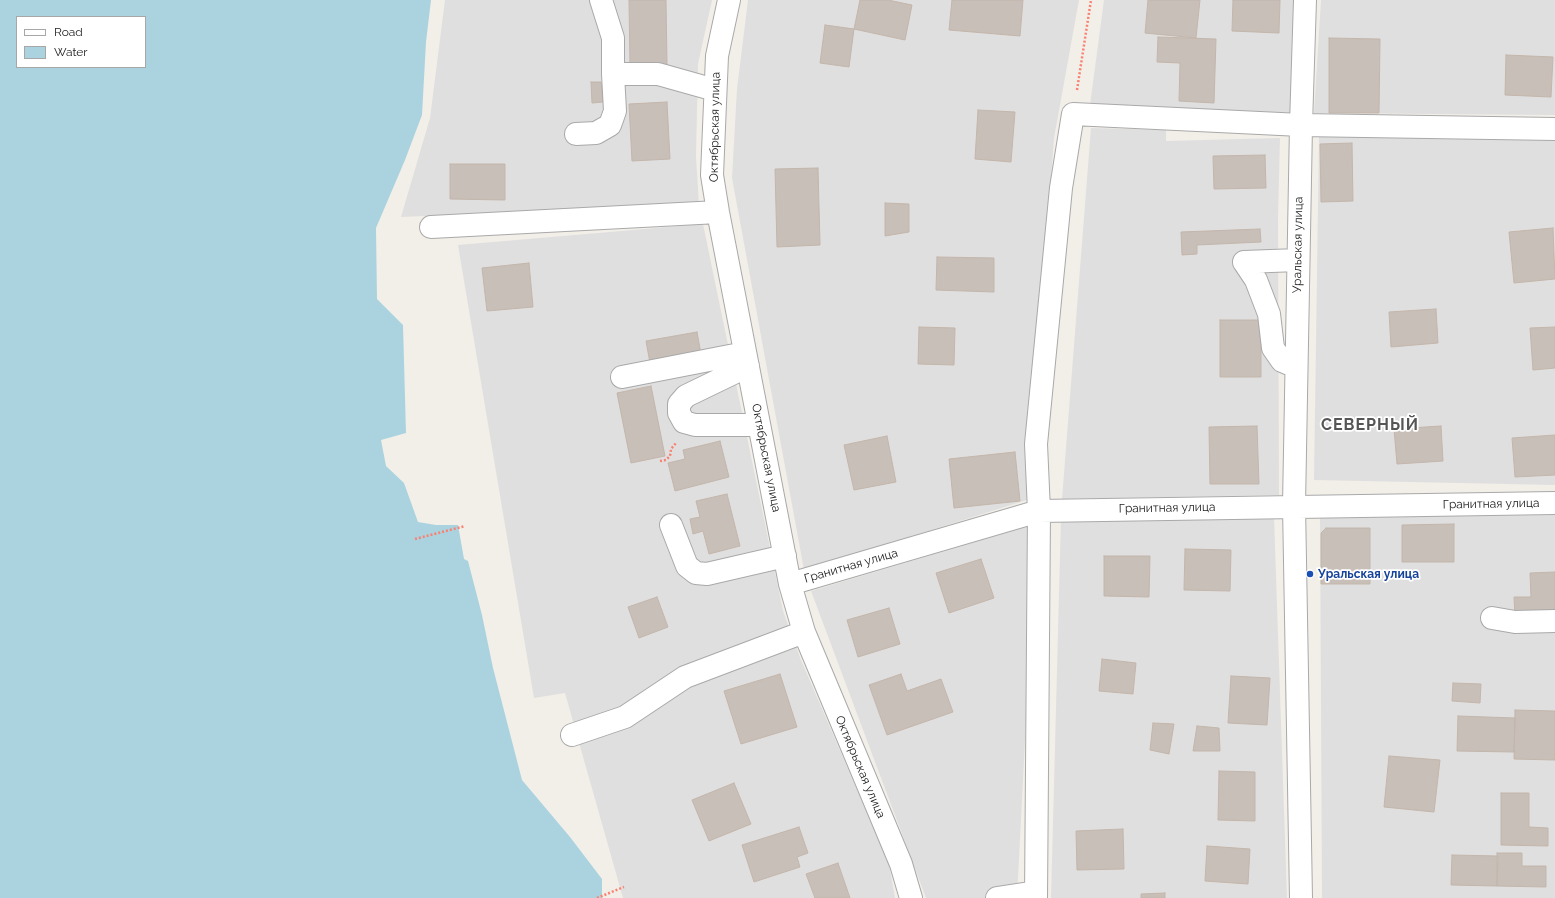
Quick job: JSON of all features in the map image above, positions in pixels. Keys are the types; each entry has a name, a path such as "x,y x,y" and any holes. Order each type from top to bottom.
{"street":[{"path":"576,134 596,133 610,125 615,111 612,38 600,0"},
{"name":"Октябрьская улица","path":"729,0 717,56 712,175 790,584 804,632 901,864 910,898"},
{"name":"Уральская улица","path":"1301,898 1294,505 1298,260 1305,0"},
{"path":"613,74 658,74 715,90"},
{"path":"997,898 1036,895 1039,510 1036,444 1061,188 1073,114 1301,125 1555,129"},
{"path":"431,227 718,212"},
{"path":"1296,367 1282,361 1273,348 1269,314 1256,280 1244,262 1298,260"},
{"path":"622,377 746,359"},
{"path":"746,359 686,396 679,404 679,413 684,422 695,425 759,425"},
{"name":"Гранитная улица","path":"790,584 1039,510 1294,505 1555,503"},
{"path":"671,525 687,566 696,573 707,574 785,556"},
{"path":"1492,618 1515,622 1555,621"},
{"path":"572,735 625,717 685,677 804,632"}],"path":[{"path":"1073,114 1091,0"},
{"path":"415,539 465,526"},
{"path":"597,898 624,888"}],"shaded area":[{"path":"445,0 712,0 698,64 696,157 699,205 401,217 430,118"},
{"path":"748,0 1079,0 1054,138 1027,500 804,570 732,178 737,89"},
{"path":"1104,0 1300,0 1297,113 1090,105"},
{"path":"1321,0 1555,0 1555,115 1314,113"},
{"path":"1091,128 1166,130 1166,141 1280,138 1278,218 1279,495 1062,499"},
{"path":"1319,135 1555,139 1555,485 1314,480"},
{"path":"703,224 783,611 801,660 889,864 895,898 623,898 565,693 534,698 458,245"},
{"path":"1555,515 1555,898 1322,898 1320,516"},
{"path":"1274,517 1287,898 1051,898 1061,518"},
{"path":"1036,524 1017,898 926,898 811,591"}],"water":[{"path":"0,0 431,0 426,42 422,115 405,160 376,228 377,299 403,325 406,433 381,440 386,466 404,483 418,522 436,525 458,525 464,559 468,561 482,615 493,668 522,780 570,837 602,879 602,898 0,898"}],"building":[{"path":"629,0 666,0 667,65 630,65"},
{"path":"860,0 888,0 912,5 905,40 854,29"},
{"path":"952,0 1023,0 1020,36 949,30"},
{"path":"1148,0 1200,0 1196,38 1145,33"},
{"path":"1233,0 1280,0 1279,33 1232,31"},
{"path":"825,25 854,29 849,67 820,63"},
{"path":"1158,37 1216,39 1214,103 1179,101 1180,63 1157,62"},
{"path":"1329,38 1380,39 1379,113 1329,113"},
{"path":"1506,55 1553,57 1551,97 1505,95"},
{"path":"591,82 601,82 603,102 592,103"},
{"path":"667,102 670,159 632,161 629,104"},
{"path":"978,110 1015,112 1011,162 975,159"},
{"path":"1352,143 1353,201 1321,202 1320,144"},
{"path":"1265,155 1266,188 1214,189 1213,156"},
{"path":"450,164 505,164 505,200 450,199"},
{"path":"818,168 820,245 777,247 775,169"},
{"path":"885,203 909,204 909,232 885,236"},
{"path":"1553,228 1555,279 1514,283 1509,232"},
{"path":"1260,229 1261,242 1197,245 1197,254 1182,255 1181,232"},
{"path":"937,257 994,258 994,292 936,290"},
{"path":"529,263 533,307 487,311 482,268"},
{"path":"1436,309 1438,343 1391,347 1389,312"},
{"path":"1220,320 1261,320 1261,377 1220,377"},
{"path":"919,327 955,328 954,365 918,364"},
{"path":"1555,327 1555,368 1533,370 1530,328"},
{"path":"697,332 701,354 650,363 646,341"},
{"path":"651,386 665,456 631,463 617,393"},
{"path":"1257,426 1259,484 1210,484 1209,427"},
{"path":"1441,426 1443,461 1397,464 1394,429"},
{"path":"1555,435 1555,475 1515,477 1512,438"},
{"path":"887,436 896,482 854,490 844,445"},
{"path":"720,441 729,477 675,491 668,463 685,459 683,450"},
{"path":"1015,452 1020,501 954,508 949,459"},
{"path":"727,494 740,546 709,554 703,531 693,534 690,519 700,517 696,501"},
{"path":"1454,524 1454,562 1402,562 1402,525"},
{"path":"1326,528 1370,528 1370,584 1321,584 1321,533"},
{"path":"1185,549 1231,550 1230,591 1184,590"},
{"path":"1104,556 1150,556 1149,597 1104,596"},
{"path":"981,559 994,598 949,613 936,573"},
{"path":"1555,572 1555,616 1515,617 1514,597 1531,597 1530,573"},
{"path":"657,597 668,627 639,638 628,607"},
{"path":"889,608 900,644 858,657 847,620"},
{"path":"1102,659 1136,663 1133,694 1099,691"},
{"path":"780,674 797,727 741,744 724,691"},
{"path":"901,674 907,691 941,679 953,712 887,735 869,685"},
{"path":"1231,676 1270,678 1267,725 1228,723"},
{"path":"1453,683 1481,684 1480,703 1452,701"},
{"path":"1515,710 1555,711 1555,760 1514,759"},
{"path":"1458,716 1515,718 1514,752 1457,751"},
{"path":"1153,723 1174,724 1169,754 1150,750"},
{"path":"1197,726 1219,728 1220,751 1193,751"},
{"path":"1389,756 1440,760 1434,812 1384,807"},
{"path":"1219,771 1255,772 1255,821 1218,820"},
{"path":"734,783 751,824 709,841 692,800"},
{"path":"1501,793 1529,793 1529,827 1548,828 1548,846 1501,845"},
{"path":"799,827 808,853 797,857 800,867 754,882 742,845"},
{"path":"1123,829 1124,869 1077,870 1076,831"},
{"path":"1207,846 1250,849 1248,884 1205,881"},
{"path":"1497,853 1522,853 1522,866 1546,866 1546,887 1497,886"},
{"path":"1452,855 1498,856 1497,886 1451,885"},
{"path":"838,863 850,898 815,898 806,874"},
{"path":"1165,893 1165,898 1141,898 1141,894"}],"place":[{"name":"Уральская улица","path":"1310,574"}],"district":[{"name":"СЕВЕРНЫЙ","path":"1370,425"}]}
